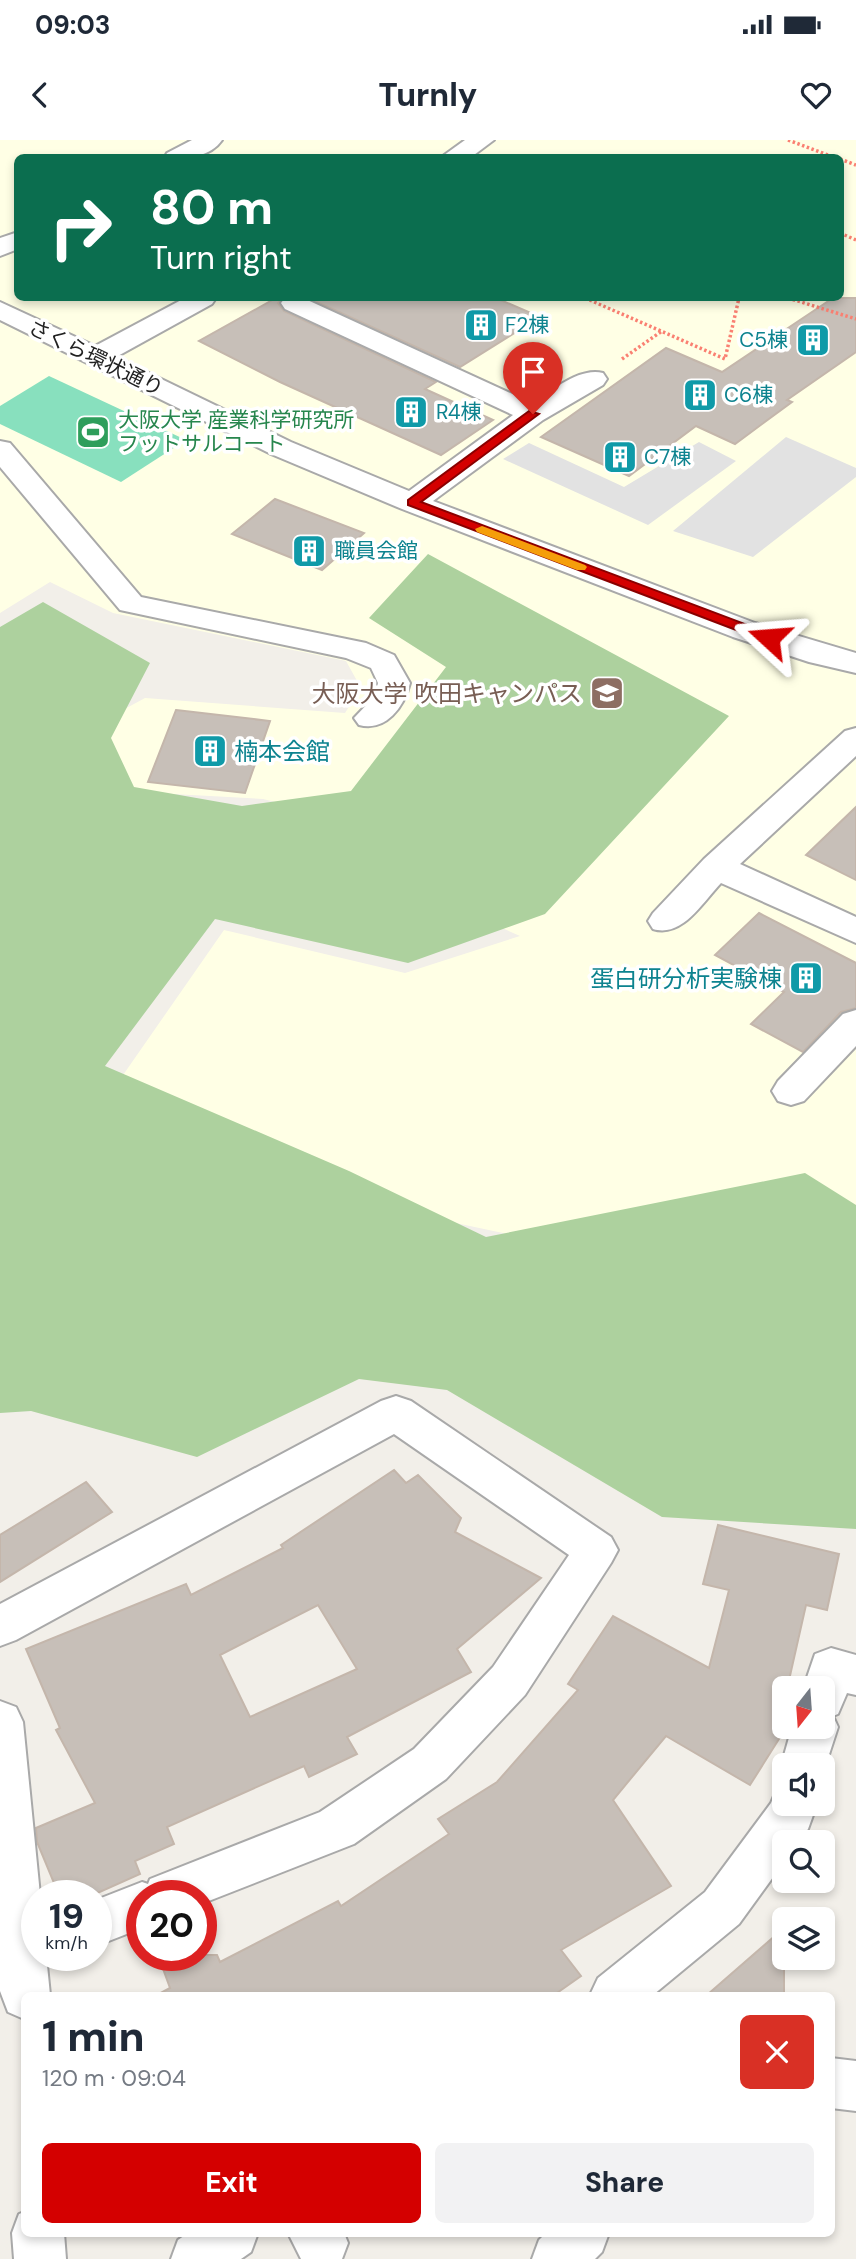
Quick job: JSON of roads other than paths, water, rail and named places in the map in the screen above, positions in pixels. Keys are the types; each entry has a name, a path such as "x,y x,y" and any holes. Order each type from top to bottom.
{"street":[{"path":"184,154 210,140"},
{"path":"459,154 482,140"},
{"path":"94,358 198,301"},
{"path":"294,303 533,414"},
{"name":"さくら環状通り","path":"6,321 94,358 281,447 412,503 744,630 820,655 856,663"},
{"path":"412,503 533,414 593,379"},
{"path":"0,449 131,604 355,650 383,662 394,683 390,700 370,718"},
{"path":"665,921 716,867 854,742"},
{"path":"716,867 856,931"},
{"path":"791,1091 856,1023"},
{"path":"0,1626 396,1413 596,1550 509,1681 430,1764 337,1828 205,1880"},
{"path":"829,1676 831,1668 856,1675"},
{"path":"0,1722 21,1964"},
{"path":"619,1992 722,1908 790,1816"},
{"path":"835,2083 856,2085"},
{"path":"38,2237 40,2259"},
{"path":"197,2259 227,2237"},
{"path":"558,2259 579,2237"}],"place":[{"name":"F2棟","path":"481,325"},
{"name":"C5棟","path":"813,340"},
{"name":"C6棟","path":"700,395"},
{"name":"R4棟","path":"411,412"},
{"name":"大阪大学 産業科学研究所 フットサルコート","path":"93,432"},
{"name":"C7棟","path":"620,457"},
{"name":"職員会館","path":"309,551"},
{"name":"大阪大学 吹田キャンパス","path":"607,693"},
{"name":"楠本会館","path":"210,751"},
{"name":"蛋白研分析実験棟","path":"806,978"}]}
